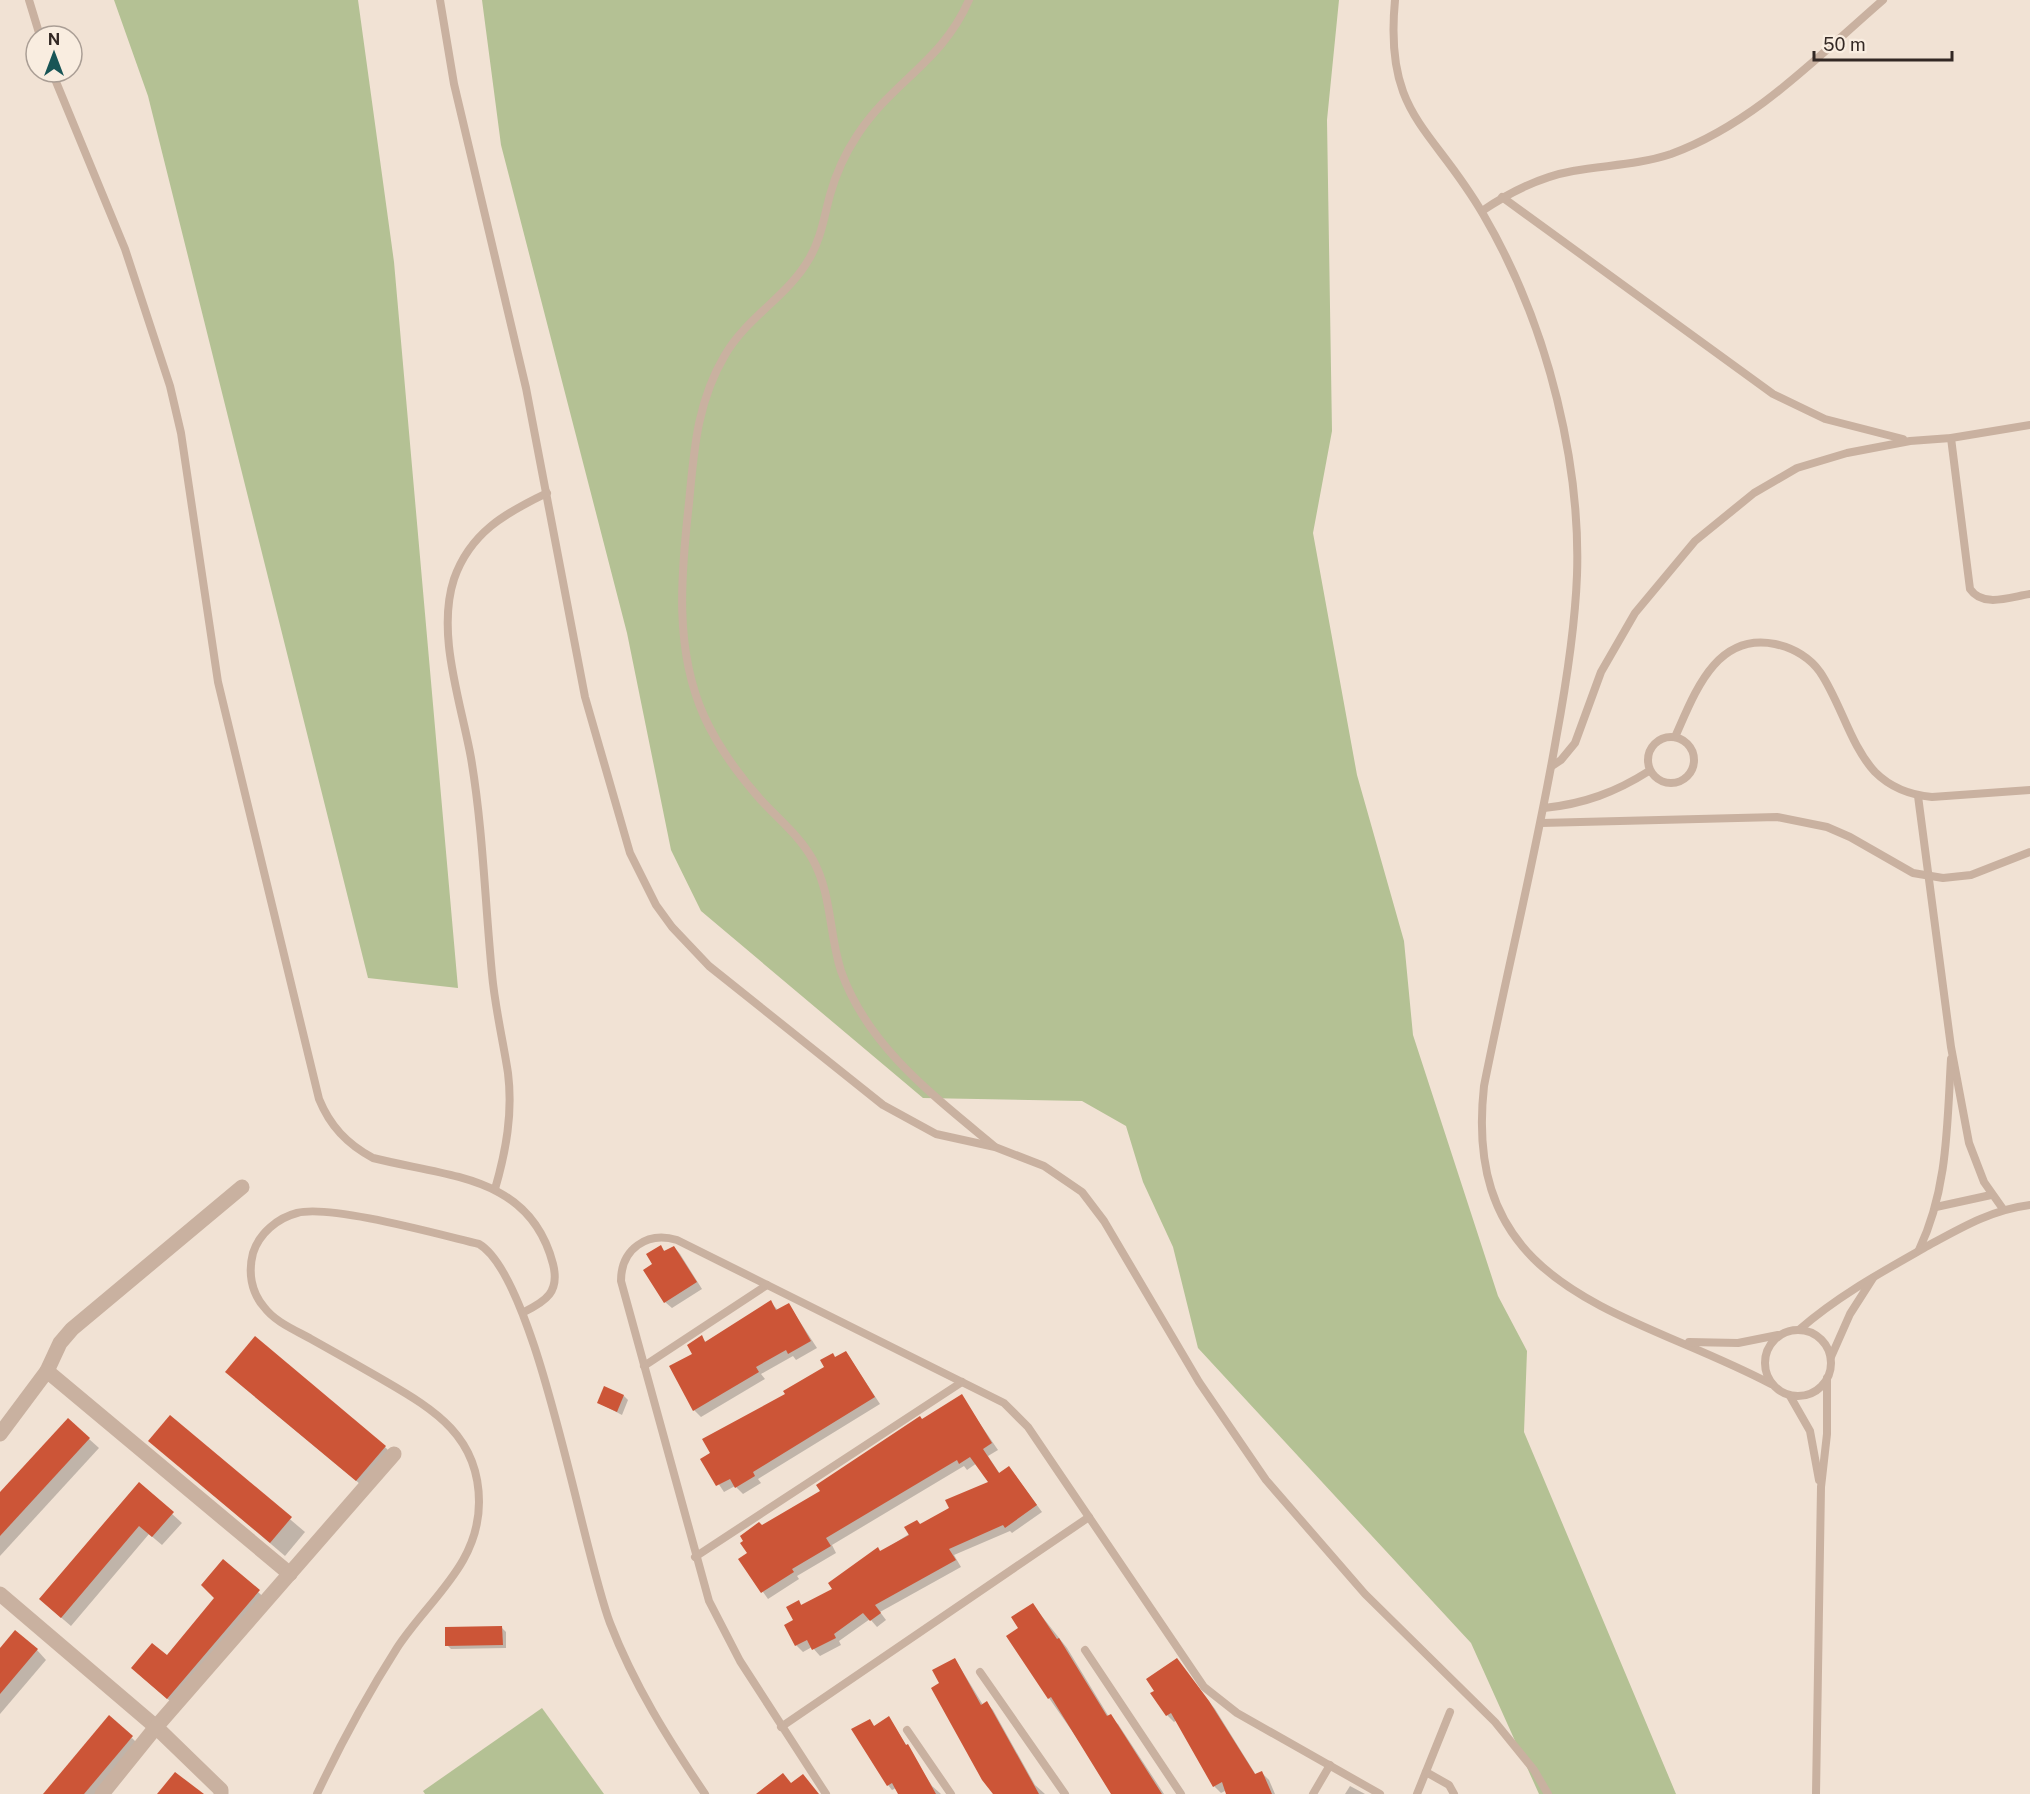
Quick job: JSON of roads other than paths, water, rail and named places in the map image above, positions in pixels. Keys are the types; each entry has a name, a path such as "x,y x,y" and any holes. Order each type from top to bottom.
{"street":[{"path":"0,1434 47,1371 60,1343 72,1329 242,1187"},
{"path":"47,1371 290,1574"},
{"path":"102,1794 156,1727 394,1454"},
{"path":"0,1594 156,1727 221,1790 221,1794"}],"lane":[{"path":"29,0 36,24"},
{"path":"440,0 454,84 502,281 547,493 573,644 597,746 630,853 656,905 678,934 709,966 883,1105 936,1134 995,1146 1058,1173 1082,1192 1094,1205 1187,1363 1266,1480 1317,1542 1365,1594 1495,1722 1534,1770 1548,1794"},
{"path":"969,0 943,44 919,71 885,99 858,134 835,181 823,226 811,256 790,284 742,330 716,371 697,425 681,582 687,659 695,693 704,717 739,774 796,836 813,860 824,887 841,969 864,1019 897,1062 995,1146"},
{"path":"1395,0 1392,48 1396,74 1404,98 1419,126 1482,211 1517,279 1543,348 1559,410 1572,485 1577,574 1572,646 1541,824 1484,1086 1481,1130 1485,1171 1497,1207 1526,1253 1558,1279 1603,1308 1771,1384 1790,1396 1810,1431 1821,1487"},
{"path":"1482,211 1502,197 1524,186 1555,175 1595,167 1620,167 1669,154 1719,132 1768,100 1883,0"},
{"path":"57,84 125,249 170,386 181,433 218,682 319,1099 339,1134 367,1155 495,1189 512,1198 535,1222 546,1242 556,1280 550,1296 524,1312"},
{"path":"1502,197 1773,394 1825,420 1881,436 1910,441"},
{"path":"1552,766 1561,760 1575,742 1601,672 1635,613 1677,560 1714,524 1754,493 1797,468 1847,453 1910,441 1951,438 2030,426"},
{"path":"1951,438 1970,589 1978,597 1988,600 2030,594"},
{"path":"495,1189 508,1132 508,1073 493,982 475,785 450,653 447,615 449,598 459,565 476,538 496,520 547,493"},
{"path":"1675,737 1700,683 1714,663 1734,649 1746,645 1770,643 1782,645 1804,656 1821,674 1874,771 1893,786 1918,796 1973,796 2030,790"},
{"path":"1675,737 1688,745 1692,751 1693,767 1684,780 1669,784 1661,782 1650,771 1647,756 1650,749 1660,740 1675,737"},
{"path":"1544,808 1588,801 1630,783 1650,771"},
{"path":"1918,796 1951,1047 1973,1157 1991,1195 2003,1209"},
{"path":"1541,824 1777,817 1802,821 1842,834 1899,866 1929,877 1950,878 1971,875 2030,852"},
{"path":"1919,1251 1936,1207 1945,1166 1951,1047"},
{"path":"1936,1207 1991,1195"},
{"path":"1676,1340 1728,1344 1800,1329 1836,1300 1876,1274 1980,1217 2003,1209 2030,1205"},
{"path":"317,1794 336,1754 378,1678 400,1644 449,1584 465,1560 478,1518 478,1488 473,1465 464,1443 442,1417 282,1322 263,1306 252,1285 250,1274 254,1251 259,1240 276,1223 298,1213 311,1212 342,1214 479,1244 493,1255 524,1312 610,1621 643,1696 705,1794"},
{"path":"826,1794 728,1641 709,1601 695,1557 621,1281 623,1262 641,1242 659,1237 677,1240 1004,1403 1021,1417 1204,1687 1237,1713 1380,1794"},
{"path":"1816,1794 1821,1487 1827,1434 1827,1378 1831,1357 1850,1314 1876,1274"},
{"path":"644,1366 767,1286"},
{"path":"1800,1329 1820,1338 1831,1357"},
{"path":"1771,1384 1766,1374 1766,1353 1779,1335"},
{"path":"1790,1396 1812,1394 1827,1378"},
{"path":"695,1557 962,1382"},
{"path":"781,1727 1089,1517"},
{"path":"1085,1650 1181,1794"},
{"path":"980,1672 1065,1794"},
{"path":"1417,1794 1449,1712"},
{"path":"907,1730 951,1794"},
{"path":"1313,1794 1330,1765"},
{"path":"1426,1772 1449,1785 1454,1794"}]}
